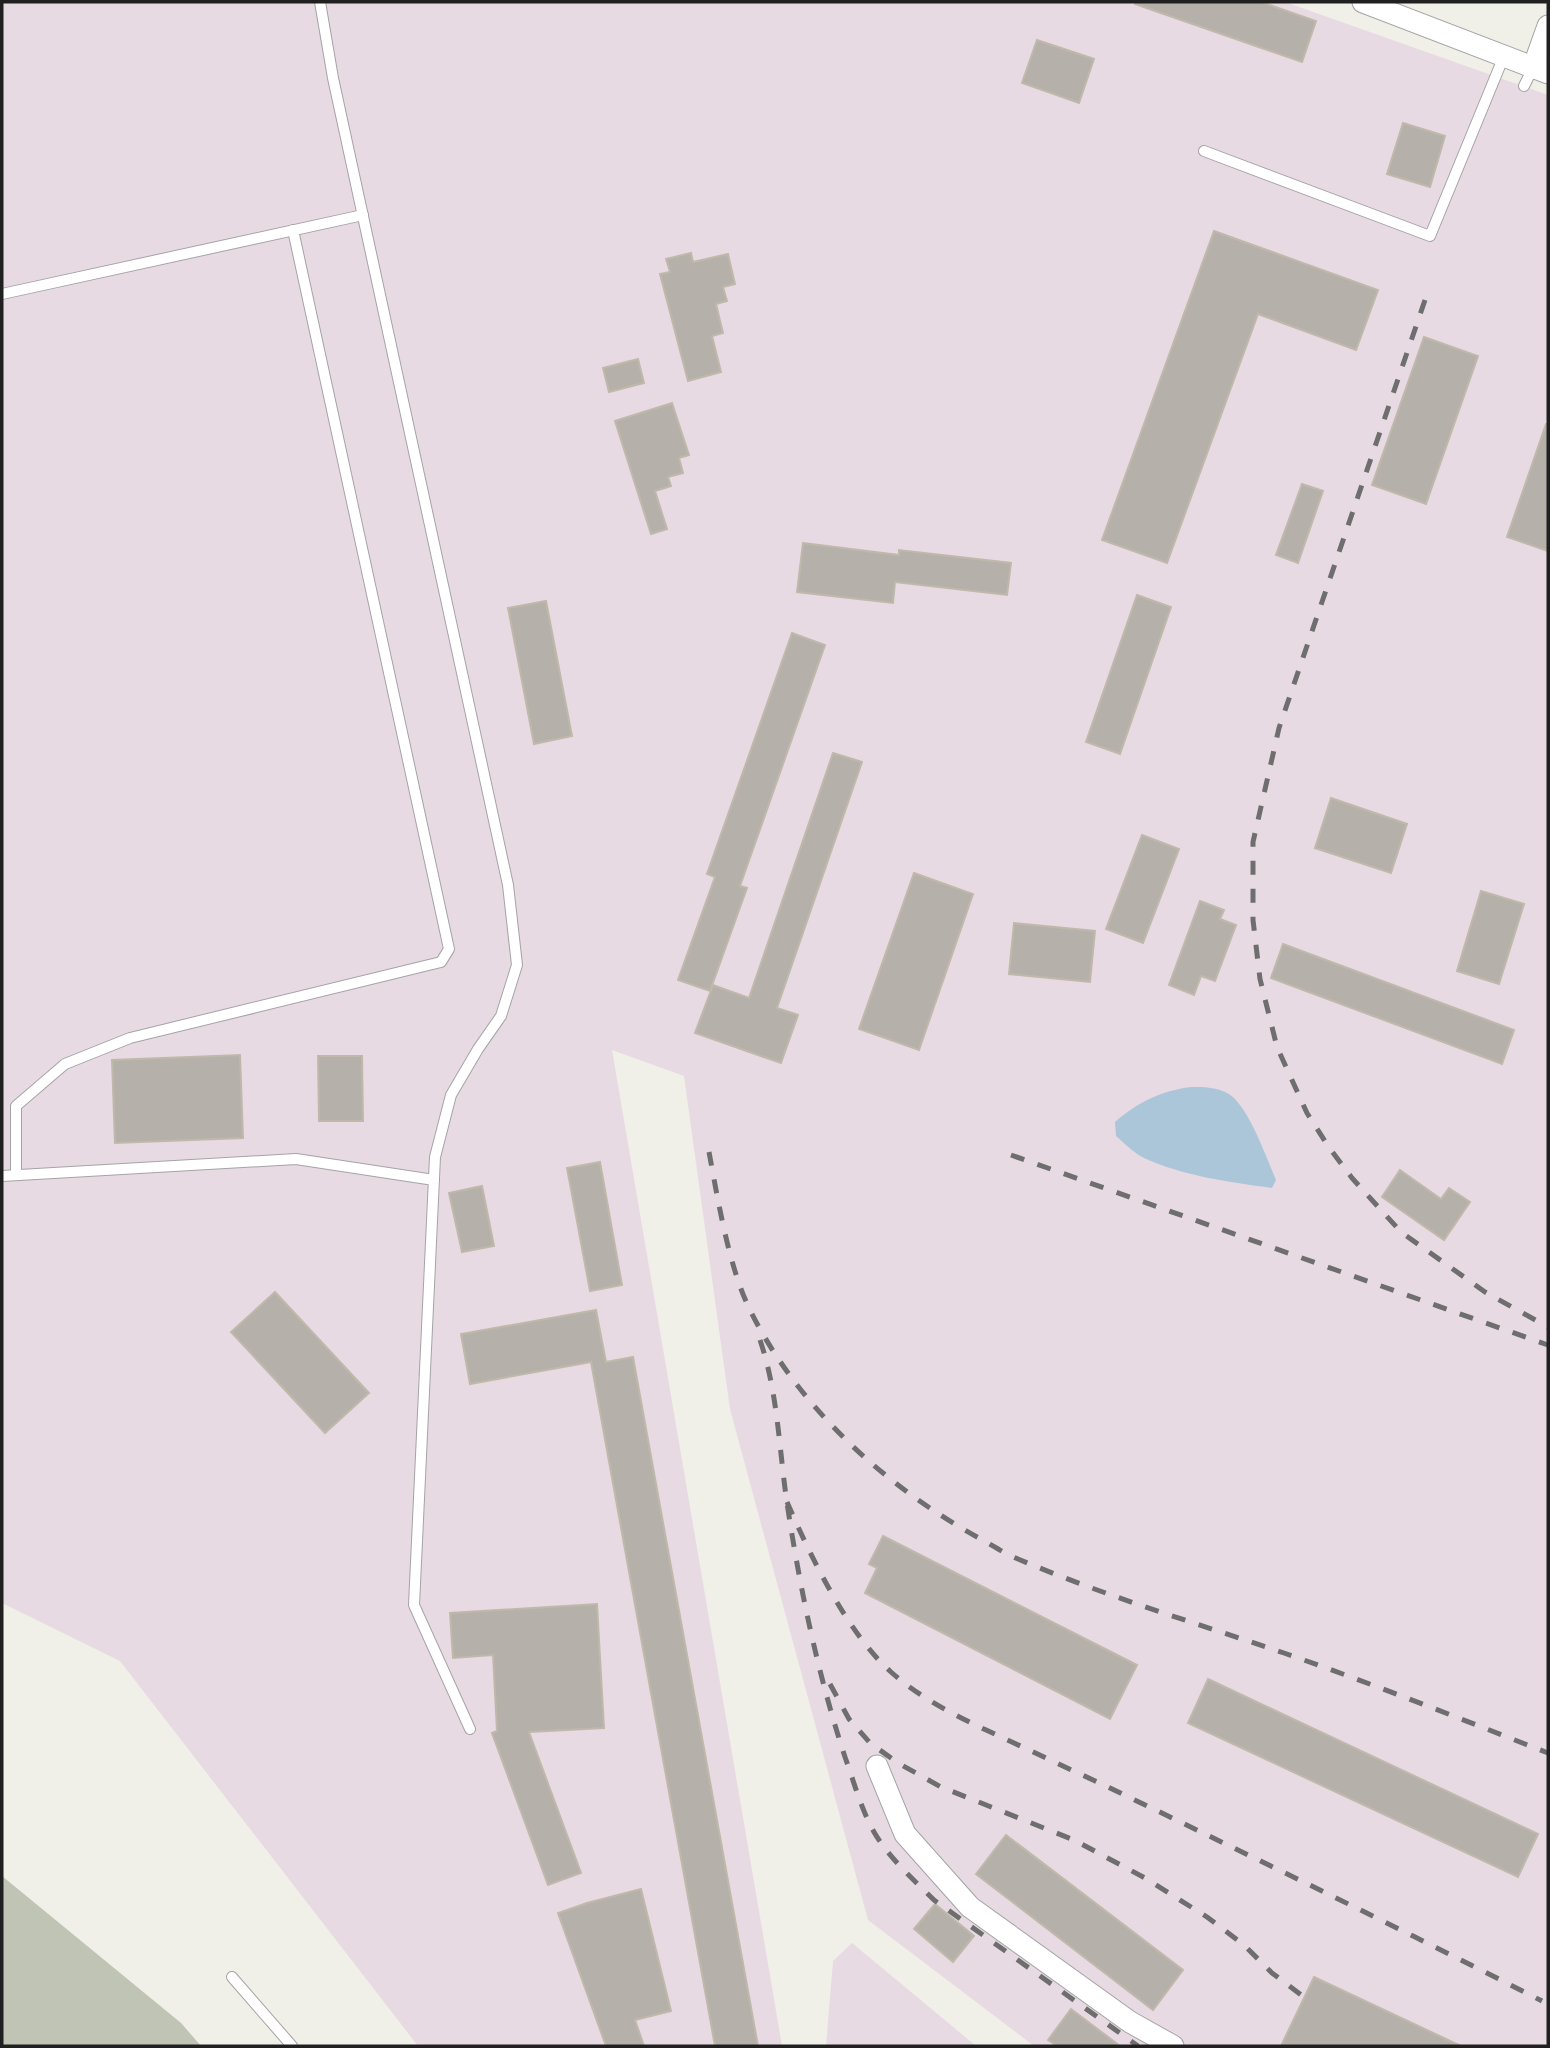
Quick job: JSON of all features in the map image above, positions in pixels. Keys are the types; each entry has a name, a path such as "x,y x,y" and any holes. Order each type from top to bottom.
{"street":[{"path":"1363,2 1504,56 1535,76 1548,26"},
{"path":"877,1766 905,1834 970,1907 1130,2022 1173,2046"}],"lane":[{"path":"320,2 333,78 508,885 517,965 501,1016 451,1095 435,1157 414,1605 470,1729"},
{"path":"1204,151 1430,236 1504,56"},
{"path":"2,294 363,215"},
{"path":"16,1175 16,1106 65,1064 130,1038 441,962 449,949 293,230"},
{"path":"2,1176 296,1159 434,1180"},
{"path":"232,1977 292,2046"}],"shaded area":[{"path":"2,2 1285,2 1548,95 1548,2046 1034,2046 868,1920 730,1409 684,1076 612,1050 782,2046 418,2046 120,1661 2,1603"},
{"path":"2,1876 181,2023 201,2046 2,2046"},
{"path":"852,1943 976,2046 826,2046 833,1961"}],"water":[{"path":"1191,1087 1220,1090 1236,1100 1256,1133 1276,1180 1272,1188 1206,1177 1157,1164 1142,1157 1116,1136 1115,1122 1132,1109 1150,1098"}],"building":[{"path":"1135,2 1261,2 1316,21 1302,62"},
{"path":"1037,40 1094,59 1079,103 1022,83"},
{"path":"1403,123 1445,136 1430,187 1387,174"},
{"path":"1214,231 1378,290 1356,350 1258,314 1167,563 1102,540"},
{"path":"691,253 693,262 728,254 735,284 723,287 727,301 716,304 723,333 712,336 721,372 688,381 660,274 670,272 666,259"},
{"path":"1424,337 1478,356 1426,504 1372,485"},
{"path":"638,359 644,383 609,392 603,368"},
{"path":"672,403 689,455 679,458 683,473 668,477 671,486 655,491 667,529 651,534 615,421"},
{"path":"1548,424 1548,551 1507,537"},
{"path":"1302,484 1323,491 1298,563 1276,555"},
{"path":"803,543 899,555 899,550 1011,563 1007,595 895,582 893,603 797,592"},
{"path":"1137,595 1171,607 1120,754 1086,742"},
{"path":"546,601 572,736 534,744 508,608"},
{"path":"792,633 825,645 740,886 747,888 710,991 678,980 715,877 707,874"},
{"path":"833,753 862,762 777,1008 798,1015 781,1063 695,1033 713,985 749,998"},
{"path":"1331,798 1407,824 1391,873 1315,848"},
{"path":"1142,835 1179,849 1143,943 1106,929"},
{"path":"914,873 973,894 919,1050 859,1029"},
{"path":"1481,891 1524,904 1499,984 1457,971"},
{"path":"1200,901 1224,910 1220,919 1236,925 1215,981 1201,976 1194,995 1169,985"},
{"path":"1014,923 1095,931 1090,982 1009,974"},
{"path":"1283,944 1514,1030 1502,1064 1271,978"},
{"path":"240,1055 243,1138 115,1143 112,1060"},
{"path":"318,1056 362,1056 363,1121 319,1121"},
{"path":"600,1162 622,1285 590,1291 567,1168"},
{"path":"1400,1170 1441,1199 1449,1188 1470,1202 1444,1240 1382,1197"},
{"path":"482,1186 494,1246 462,1252 449,1193"},
{"path":"275,1292 369,1393 325,1433 231,1332"},
{"path":"596,1310 606,1362 633,1357 758,2046 715,2046 591,1362 470,1384 461,1334"},
{"path":"883,1536 1137,1665 1110,1719 865,1593 877,1568 869,1564"},
{"path":"597,1604 604,1728 529,1732 581,1873 548,1885 492,1733 497,1731 493,1655 453,1658 450,1613"},
{"path":"1208,1679 1538,1834 1518,1877 1188,1723"},
{"path":"1006,1835 1183,1970 1153,2010 976,1874"},
{"path":"641,1889 671,2011 635,2020 644,2046 606,2046 558,1913"},
{"path":"935,1904 974,1936 953,1962 914,1929"},
{"path":"1314,1977 1461,2046 1281,2046"},
{"path":"1071,2009 1120,2046 1057,2046 1048,2040"}],"railway":[{"path":"1425,300 1279,728 1253,842 1253,920 1260,979 1277,1047 1307,1113 1352,1178 1401,1232 1485,1292 1548,1327"},
{"path":"709,1152 736,1276 751,1312 771,1347 794,1381 848,1442 911,1495 944,1518 1013,1557 1117,1597 1317,1665 1548,1753"},
{"path":"1011,1155 1548,1345"},
{"path":"760,1340 774,1401 787,1503 811,1632 845,1757 861,1805 874,1832 894,1859 934,1900 1138,2046"},
{"path":"787,1502 818,1569 859,1636 891,1672 919,1694 966,1720 1273,1867 1542,2001"},
{"path":"830,1684 849,1719 870,1743 898,1763 941,1787 1074,1840 1145,1878 1207,1917 1304,1997"}]}
